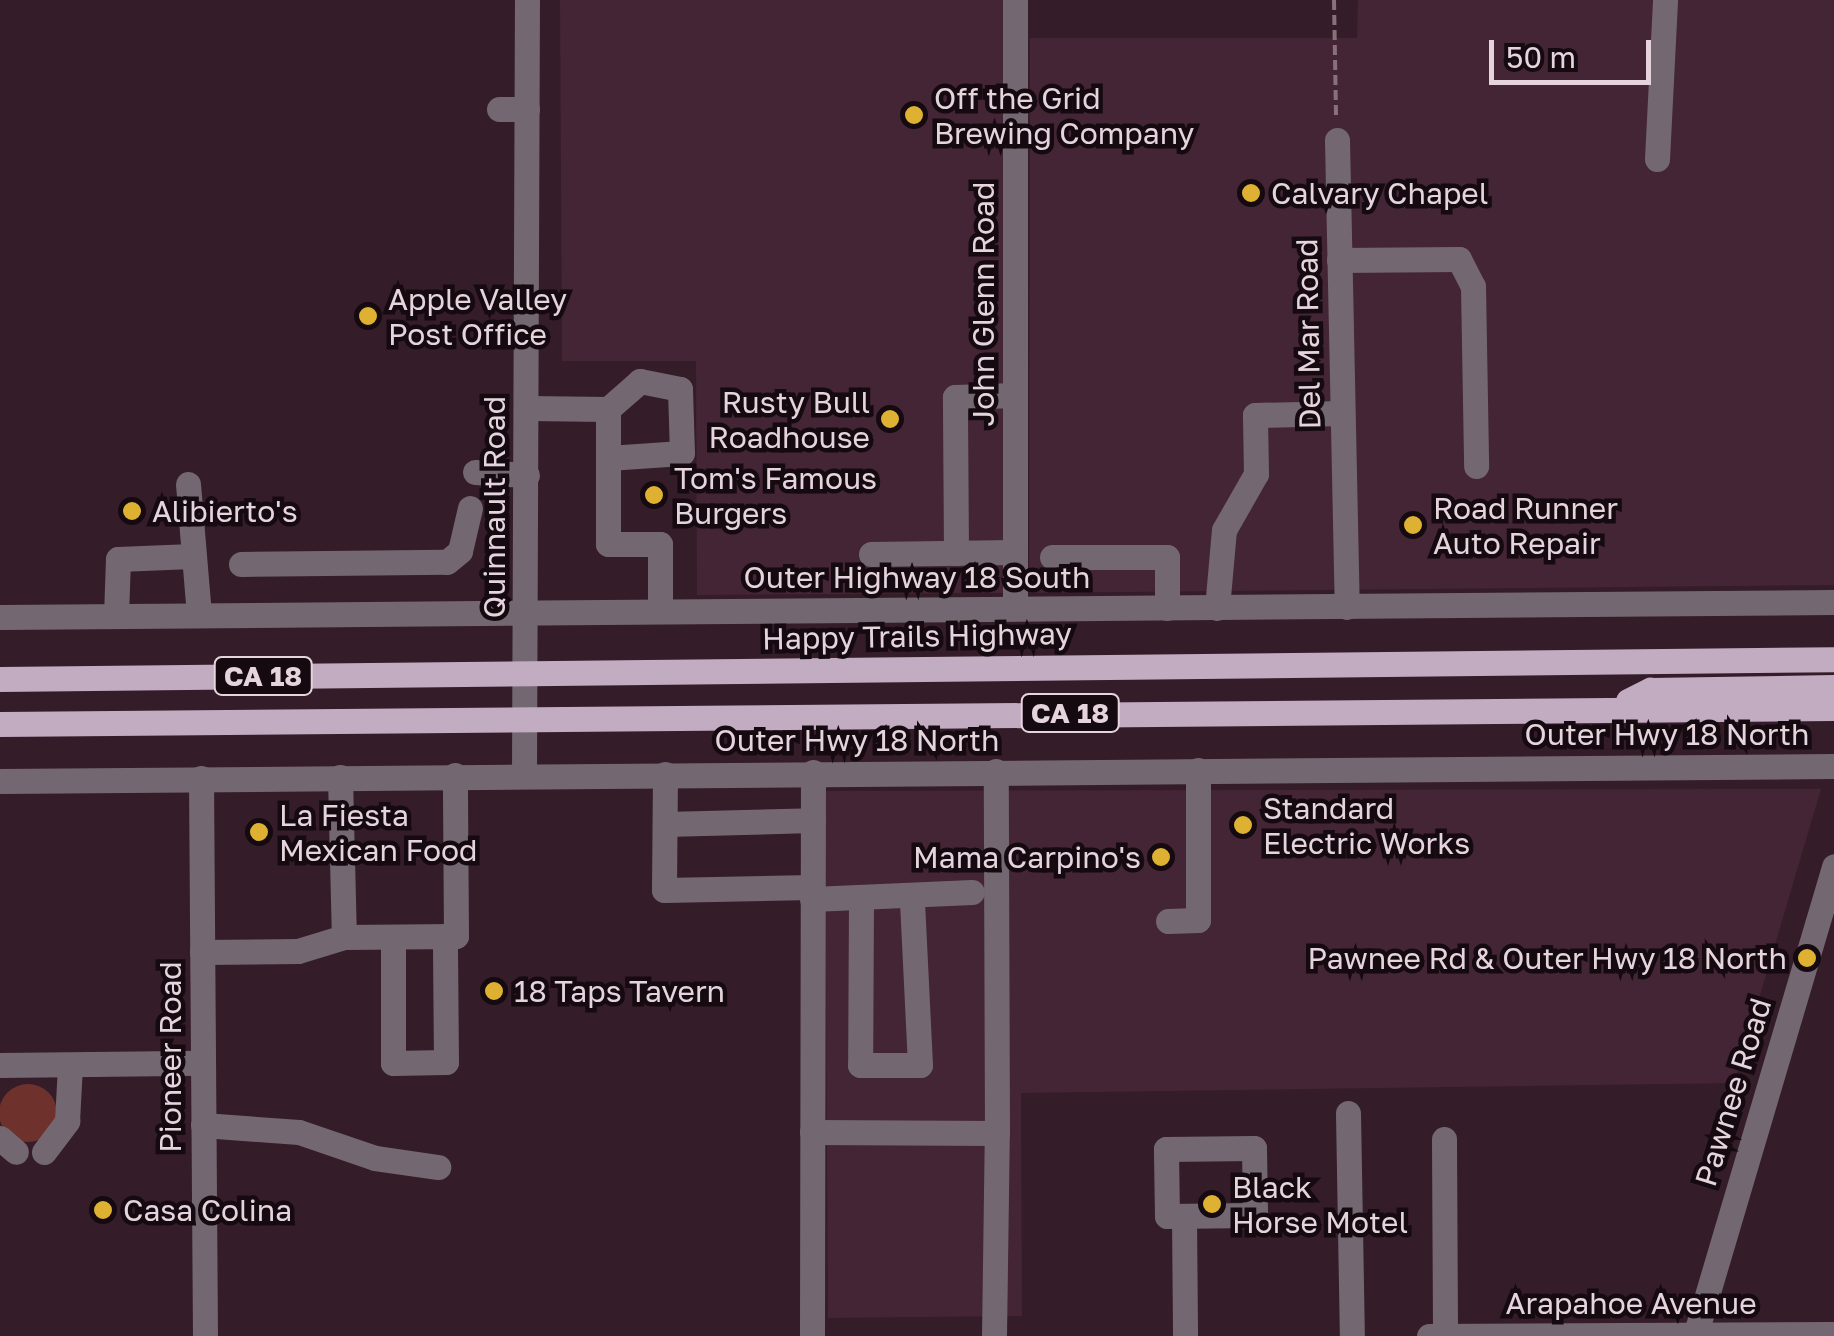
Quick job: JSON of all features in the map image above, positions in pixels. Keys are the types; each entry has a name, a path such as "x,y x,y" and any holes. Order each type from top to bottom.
{"main road":[{"name":"Happy Trails Highway","path":"0,678 1834,659"},
{"path":"1615,708 1650,690 1834,687"},
{"name":"CA 18","path":"0,724 1834,708"}],"street":[{"name":"Quinnault Road","path":"524,774 527,0"},
{"name":"John Glenn Road","path":"1015,0 1015,608"},
{"path":"1657,159 1664,0"},
{"path":"499,109 527,109"},
{"name":"Del Mar Road","path":"1337,140 1347,607"},
{"path":"1339,260 1459,259 1473,286 1476,466"},
{"path":"527,408 608,409 640,382 671,383 685,409 682,454 608,458"},
{"path":"956,553 955,396 1015,396"},
{"path":"608,409 608,544 660,544 660,611"},
{"path":"1217,608 1224,530 1256,474 1255,415 1342,413"},
{"path":"475,472 527,475"},
{"path":"188,484 199,616"},
{"path":"241,564 447,562 460,551 470,508"},
{"path":"870,554 1015,552"},
{"path":"116,616 118,559 192,556"},
{"path":"1052,557 1166,557 1167,608"},
{"name":"Outer Highway 18 South","path":"0,618 1834,602"},
{"name":"Outer Hwy 18 North","path":"0,781 1834,766"},
{"path":"1168,921 1198,920 1198,770"},
{"path":"994,1336 996,771"},
{"path":"812,1336 813,772"},
{"path":"665,774 664,890 812,893 861,900 912,900 972,892"},
{"path":"202,952 298,951 344,937 456,936 456,775"},
{"path":"340,777 344,937"},
{"name":"Pioneer Road","path":"202,778 205,1336"},
{"path":"665,824 813,820"},
{"name":"Pawnee Road","path":"1695,1336 1834,866"},
{"path":"861,900 860,1065 920,1065 912,900"},
{"path":"393,937 393,1063 446,1062 445,936"},
{"path":"0,1065 203,1064"},
{"path":"44,1152 67,1120 70,1065"},
{"path":"1348,1113 1352,1336"},
{"path":"203,1125 299,1132 375,1158 438,1167"},
{"path":"812,1132 997,1133"},
{"path":"1444,1139 1445,1336"},
{"path":"1184,1216 1184,1336"},
{"name":"Arapahoe Avenue","path":"1429,1336 1834,1334"}],"path":[{"path":"1334,0 1337,140"}],"shaded area":[{"path":"560,0 1004,0 1004,593 697,595 696,361 562,361"},
{"path":"1358,0 1834,0 1834,585 1029,593 1030,38 1357,38"},
{"path":"1821,789 1734,1083 1021,1093 1022,1316 828,1318 825,791"},
{"path":"28,1084 49,1092 57,1113 49,1134 28,1142 7,1134 -1,1113 7,1092"}],"place":[{"name":"Off the Grid Brewing Company","path":"914,115"},
{"name":"Calvary Chapel","path":"1251,193"},
{"name":"Apple Valley Post Office","path":"368,316"},
{"name":"Rusty Bull Roadhouse","path":"890,419"},
{"name":"Tom's Famous Burgers","path":"654,495"},
{"name":"Alibierto's","path":"132,511"},
{"name":"Road Runner Auto Repair","path":"1413,525"},
{"name":"Standard Electric Works","path":"1243,825"},
{"name":"La Fiesta Mexican Food","path":"259,832"},
{"name":"Mama Carpino's","path":"1161,857"},
{"name":"Pawnee Rd & Outer Hwy 18 North","path":"1807,958"},
{"name":"18 Taps Tavern","path":"494,991"},
{"name":"Black Horse Motel","path":"1212,1204"},
{"name":"Casa Colina","path":"103,1210"}]}
